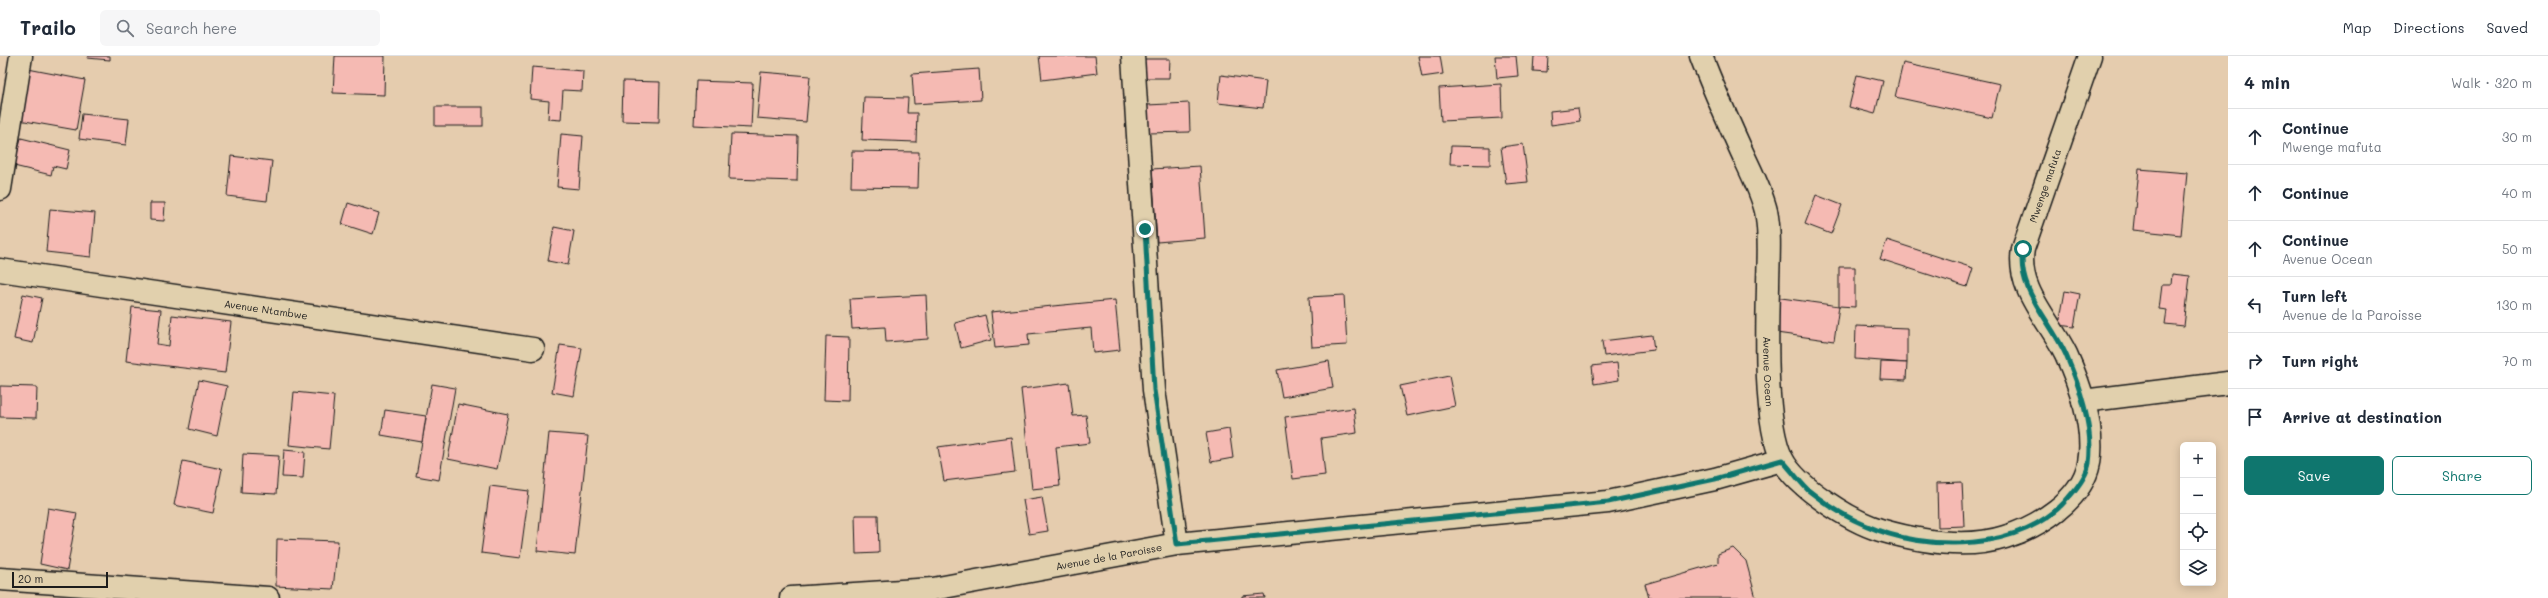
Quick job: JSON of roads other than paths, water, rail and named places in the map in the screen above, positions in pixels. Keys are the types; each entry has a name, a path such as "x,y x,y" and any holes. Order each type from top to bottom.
{"street":[{"path":"0,189 21,56"},
{"path":"1133,56 1154,390 1177,544"},
{"name":"Avenue Ocean","path":"1701,56 1766,212 1769,383 1773,428 1782,460 1808,490 1865,525 1906,538 1957,543 1996,540"},
{"name":"Mwenge mafuta","path":"1996,540 2026,531 2058,511 2077,488 2089,465 2090,440 2083,401 2066,354 2024,280 2020,264 2023,249 2090,56"},
{"name":"Avenue Ntambwe","path":"0,270 533,349"},
{"path":"2083,401 2228,383"},
{"name":"Avenue de la Paroisse","path":"791,598 849,596 933,589 1177,544 1608,502 1715,479 1782,460"},
{"path":"0,579 268,598"}]}
